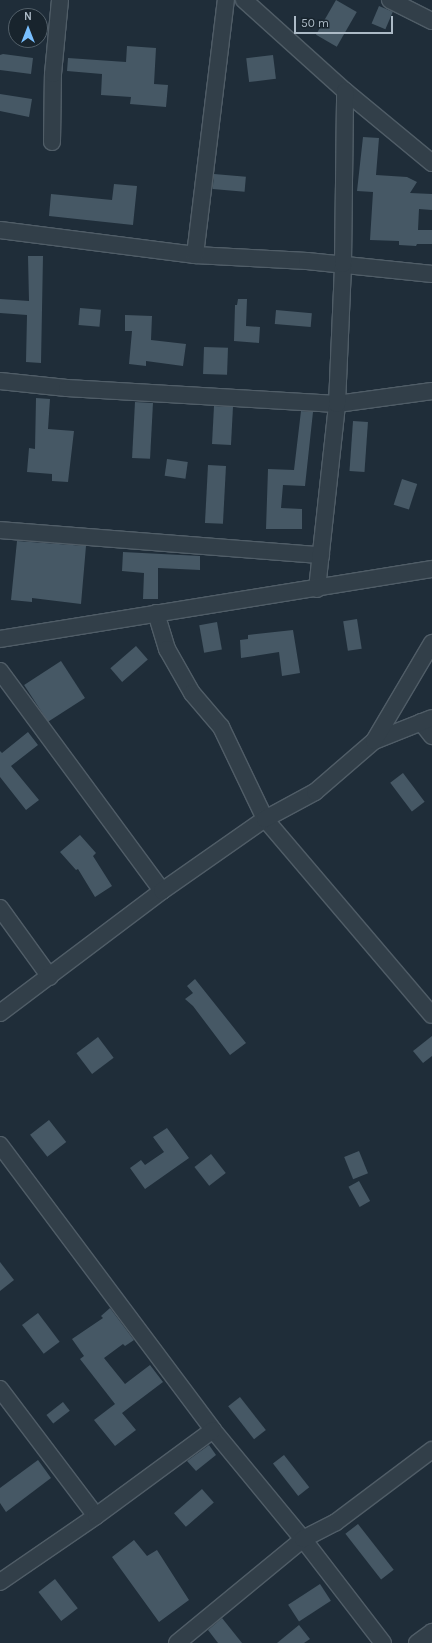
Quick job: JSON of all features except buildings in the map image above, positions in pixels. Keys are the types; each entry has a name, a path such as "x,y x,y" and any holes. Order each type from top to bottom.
{"street":[{"path":"52,142 53,74 60,0"},
{"path":"195,255 226,0"},
{"path":"244,0 260,6 346,91 432,163"},
{"path":"390,0 432,21"},
{"path":"317,589 337,404 343,264 346,91"},
{"path":"0,230 195,255 343,264 432,274"},
{"path":"0,381 106,391 337,404 432,391"},
{"path":"0,530 321,555"},
{"path":"0,639 156,612 317,589 432,569"},
{"path":"156,612 167,649 192,693 221,727 265,818 432,1015"},
{"path":"0,1013 50,977 162,891 265,818 315,792 374,741 432,643"},
{"path":"0,671 162,891"},
{"path":"374,741 426,720 432,736"},
{"path":"0,908 50,977"},
{"path":"0,1145 213,1430 304,1539 383,1643"},
{"path":"0,1389 96,1516"},
{"path":"0,1582 96,1516 213,1430"},
{"path":"177,1643 304,1539 336,1522 432,1450"},
{"path":"417,1643 432,1632"}]}
